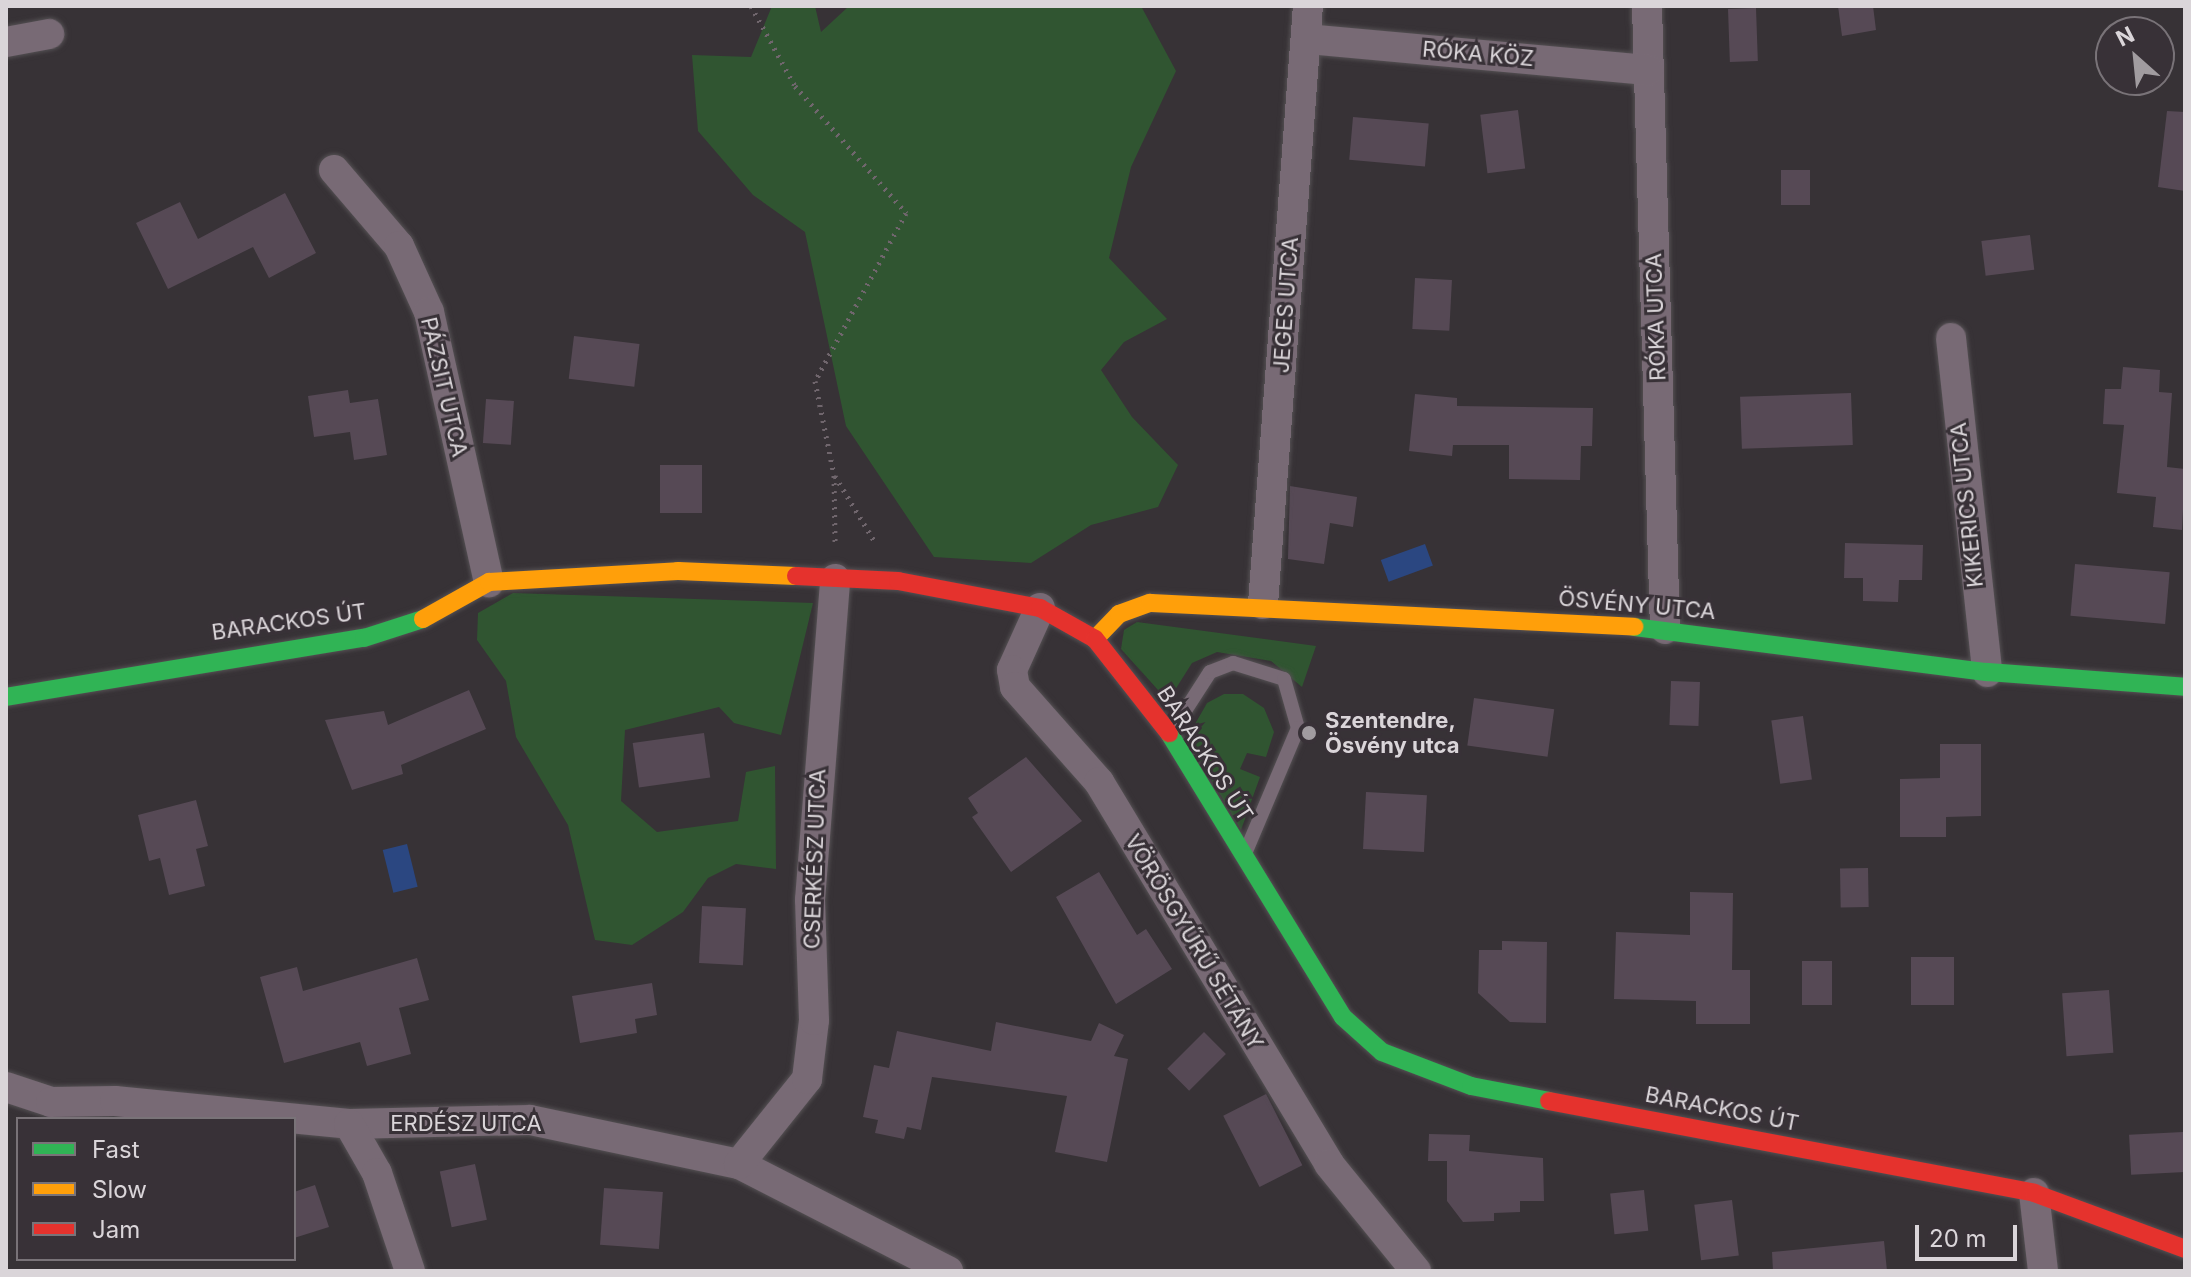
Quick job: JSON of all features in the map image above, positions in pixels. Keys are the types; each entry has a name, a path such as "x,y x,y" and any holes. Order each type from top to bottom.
{"street":[{"name":"JEGES UTCA","path":"1263,604 1308,6"},
{"name":"RÓKA UTCA","path":"1647,6 1665,629"},
{"path":"6,42 49,34"},
{"name":"RÓKA KÖZ","path":"1307,39 1649,70"},
{"name":"PÁZSIT UTCA","path":"334,170 399,246 429,312 489,582"},
{"name":"KIKERICS UTCA","path":"1951,338 1987,672"},
{"name":"BARACKOS ÚT","path":"6,697 120,673 364,638 437,615 489,582 678,571 898,581 1040,608 1095,639 1170,735 1243,859 1343,1017 1419,1072 2034,1193 2185,1249"},
{"name":"CSERKÉSZ UTCA","path":"739,1164 807,1079 814,1020 810,900 835,579"},
{"name":"ÖSVÉNY UTCA","path":"1095,639 1119,614 1150,603 1263,604 1665,629 1987,672 2185,687"},
{"name":"VÖRÖSGYŰRŰ SÉTÁNY","path":"1040,608 1012,670 1015,687 1099,782 1329,1164 1416,1271"},
{"name":"ERDÉSZ UTCA","path":"6,1087 51,1102 115,1101 278,1117"},
{"name":"ERDÉSZ UTCA","path":"296,1119 349,1124 530,1120 739,1164 948,1271"},
{"path":"349,1124 377,1173 410,1271"},
{"path":"2034,1193 2043,1271"}],"lane":[{"path":"1170,735 1210,672 1233,663 1284,679 1298,728 1243,859"}],"path":[{"path":"751,6 795,86 906,213 815,381 834,475 835,579"},
{"path":"834,475 898,581"}],"green space":[{"path":"772,6 815,6 821,32 849,6 1141,6 1176,71 1131,167 1109,258 1167,319 1124,342 1101,370 1132,417 1178,465 1158,507 1091,525 1031,563 934,557 846,426 805,232 753,195 698,131 692,55 751,57"},
{"path":"513,593 813,603 781,735 734,723 719,707 625,730 621,801 657,832 738,821 746,772 775,766 776,869 736,864 708,878 683,912 632,945 595,940 568,825 516,737 506,681 477,640 478,613"},
{"path":"1137,622 1316,646 1302,687 1271,661 1217,652 1192,663 1168,701 1121,649 1124,630"},
{"path":"1224,694 1243,694 1264,708 1274,732 1266,757 1247,753 1240,769 1260,777 1241,830 1187,738 1207,703"}],"water":[{"path":"1425,544 1433,566 1389,582 1381,560"},
{"path":"407,844 418,887 393,893 383,850"}],"building":[{"path":"1838,6 1873,6 1876,30 1842,36"},
{"path":"1756,8 1758,61 1730,62 1728,9"},
{"path":"1518,110 1525,169 1487,173 1480,115"},
{"path":"2167,111 2185,112 2185,191 2158,187"},
{"path":"1353,117 1429,124 1425,166 1349,160"},
{"path":"1781,170 1810,170 1810,205 1781,205"},
{"path":"285,193 316,253 269,278 253,247 168,289 136,223 180,202 198,239"},
{"path":"2030,235 2034,270 1986,276 1981,241"},
{"path":"1415,278 1452,280 1449,331 1412,329"},
{"path":"574,336 640,344 634,387 569,379"},
{"path":"2123,367 2160,370 2159,392 2172,393 2167,467 2185,469 2182,530 2153,527 2156,497 2117,493 2124,425 2103,424 2105,389 2121,389"},
{"path":"348,390 350,403 378,399 387,455 354,460 350,432 314,437 308,396"},
{"path":"1851,393 1853,445 1742,449 1740,397"},
{"path":"1415,394 1457,398 1457,406 1593,408 1592,446 1581,446 1580,480 1509,479 1509,445 1453,445 1452,456 1409,451"},
{"path":"486,399 514,401 511,445 483,443"},
{"path":"660,465 702,465 702,513 660,513"},
{"path":"1290,486 1357,497 1353,527 1330,523 1324,564 1288,559"},
{"path":"1845,543 1923,545 1922,580 1899,580 1898,602 1863,601 1863,578 1844,578"},
{"path":"2075,564 2170,572 2165,624 2070,616"},
{"path":"1671,681 1700,682 1698,726 1669,725"},
{"path":"469,690 486,729 401,765 403,774 352,790 325,720 384,711 388,725"},
{"path":"1474,698 1554,709 1548,757 1467,746"},
{"path":"1803,716 1812,779 1780,784 1771,720"},
{"path":"704,733 710,778 639,788 633,743"},
{"path":"1940,744 1981,744 1981,816 1946,817 1946,837 1900,837 1900,779 1940,778"},
{"path":"1026,757 1082,821 1011,872 972,817 978,813 968,798"},
{"path":"1366,792 1427,795 1424,852 1363,849"},
{"path":"196,800 208,846 196,849 205,886 169,895 160,858 149,861 138,815"},
{"path":"1840,868 1868,868 1869,907 1841,907"},
{"path":"1099,872 1137,935 1146,929 1172,969 1116,1004 1056,897"},
{"path":"1690,892 1733,893 1732,970 1750,970 1750,1024 1696,1024 1696,1001 1614,999 1616,932 1690,935"},
{"path":"702,906 746,908 743,965 699,963"},
{"path":"1502,941 1547,942 1546,1023 1510,1022 1478,993 1479,950 1502,950"},
{"path":"1911,957 1954,957 1954,1005 1911,1005"},
{"path":"417,958 429,1000 399,1008 411,1054 367,1066 360,1042 284,1063 260,977 297,967 303,991"},
{"path":"1802,961 1832,961 1832,1005 1802,1005"},
{"path":"652,983 657,1015 635,1019 637,1033 580,1043 572,996"},
{"path":"2109,990 2113,1053 2067,1056 2062,993"},
{"path":"996,1022 1091,1041 1099,1023 1124,1035 1114,1056 1128,1059 1107,1162 1055,1152 1067,1096 932,1077 921,1130 907,1127 904,1139 875,1133 878,1120 863,1117 874,1065 889,1068 897,1031 991,1051"},
{"path":"1204,1032 1226,1054 1189,1091 1167,1069"},
{"path":"1266,1094 1302,1165 1260,1187 1223,1116"},
{"path":"2183,1132 2185,1172 2131,1175 2129,1135"},
{"path":"1429,1134 1470,1135 1469,1151 1543,1158 1544,1201 1520,1201 1520,1212 1494,1213 1494,1221 1463,1222 1447,1201 1447,1161 1428,1161"},
{"path":"475,1164 487,1220 452,1227 440,1171"},
{"path":"315,1185 329,1227 296,1237 296,1191"},
{"path":"604,1188 663,1192 659,1249 600,1245"},
{"path":"1644,1190 1648,1231 1614,1234 1610,1194"},
{"path":"1732,1200 1739,1256 1701,1260 1694,1205"},
{"path":"1884,1241 1887,1271 1773,1271 1772,1252"}],"traffic: fast":[{"path":"6,697 364,638 423,619"},
{"path":"1634,627 1987,672 2185,687"},
{"path":"1169,733 1343,1017 1382,1052 1471,1086 1549,1101"}],"traffic: slow":[{"path":"423,619 489,582 678,571 796,576"},
{"path":"1095,639 1119,614 1150,603 1634,627"}],"traffic: jam":[{"path":"796,576 898,581 1040,608 1095,639 1169,733"},
{"path":"1549,1101 2034,1193 2185,1249"}],"place":[{"name":"Szentendre, Ösvény utca","path":"1309,733"}]}
